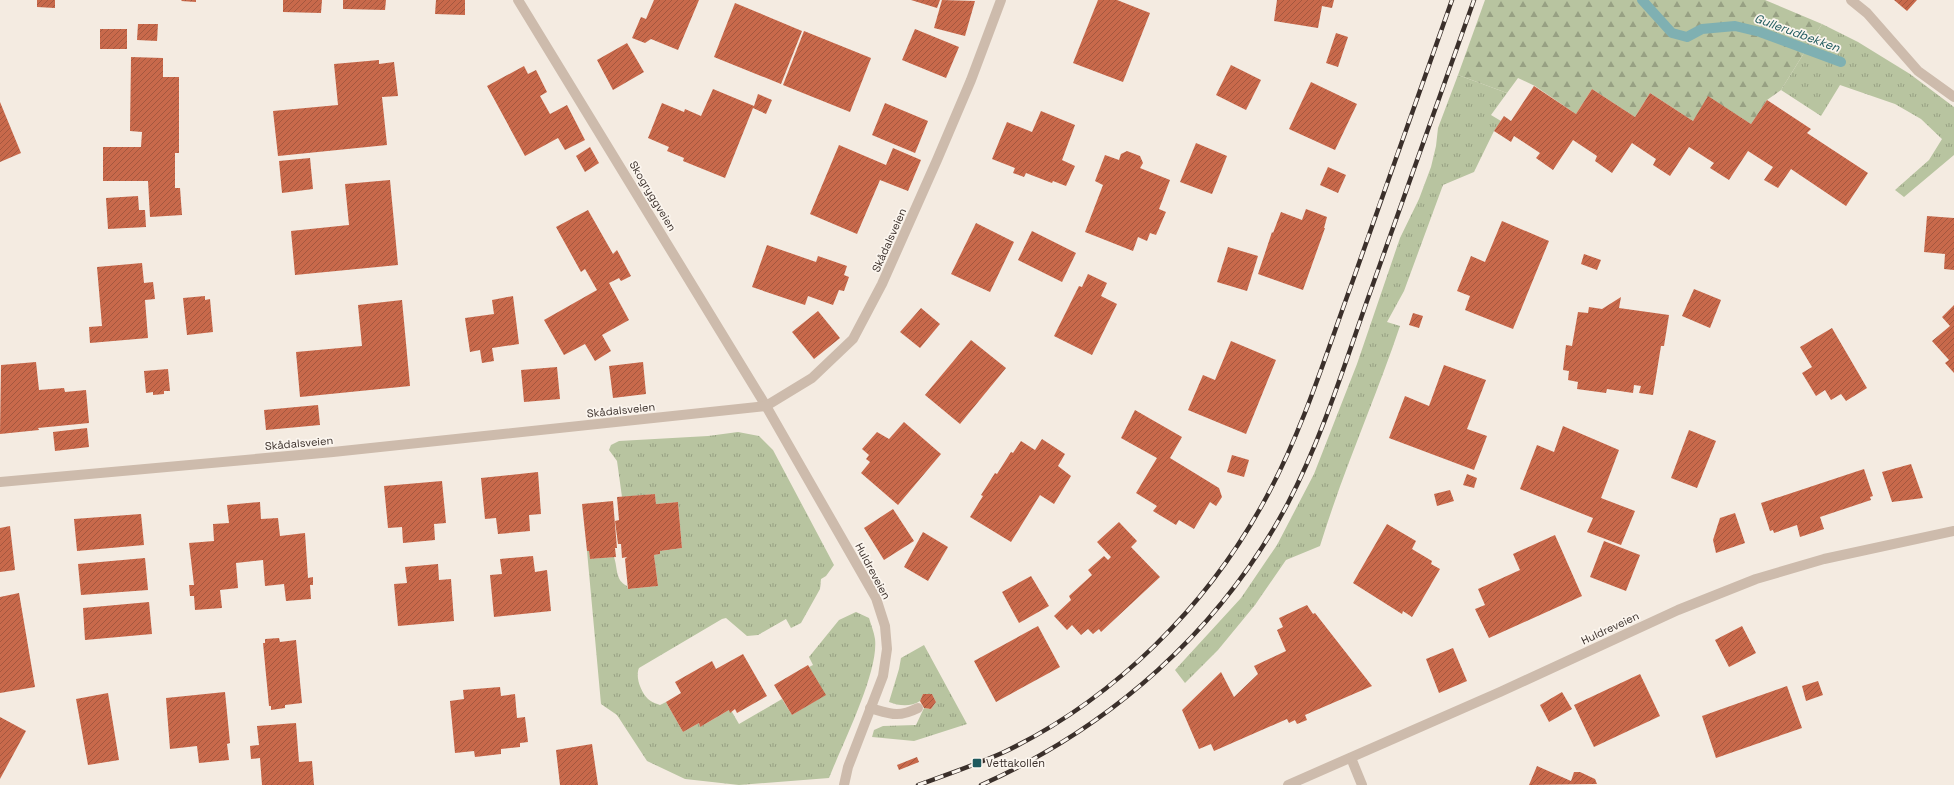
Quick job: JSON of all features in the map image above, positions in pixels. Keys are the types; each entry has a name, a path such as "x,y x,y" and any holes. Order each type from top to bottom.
{"street":[{"name":"Skogryggveien","path":"518,0 766,406"},
{"name":"Skådalsveien","path":"0,482 333,452 766,406 812,378 853,340 882,284 937,160 971,80 1001,0"},
{"path":"1851,0 1867,13 1918,71 1954,97"},
{"name":"Huldreveien","path":"766,406 876,598 885,626 887,649 883,676 848,767 844,785"},
{"name":"Huldreveien","path":"1288,785 1678,610 1756,580 1824,559 1954,531"},
{"path":"870,708 892,714 904,715 918,708"},
{"path":"1351,758 1362,785"}],"green space":[{"path":"1485,0 1765,0 1822,24 1781,90 1767,100 1751,124 1709,97 1693,121 1650,93 1635,117 1592,89 1576,114 1535,86 1518,78 1507,93 1458,75"},
{"path":"1822,24 1858,42 1910,74 1954,107 1954,155 1904,197 1895,190 1929,160 1942,139 1921,119 1895,104 1840,85 1821,116 1781,90"},
{"path":"1458,75 1507,93 1491,115 1501,121 1494,131 1474,172 1443,185 1404,291 1387,322 1400,326 1339,490 1320,546 1286,560 1255,605 1218,650 1185,683 1175,670 1241,598 1277,545 1314,474 1357,364 1400,238 1419,199 1431,167 1436,146 1438,128"},
{"path":"738,432 759,436 773,450 834,565 826,576 821,579 820,589 801,623 791,628 786,619 758,635 747,636 726,618 722,619 639,668 639,684 645,696 651,701 660,705 666,702 683,732 699,723 700,727 729,710 732,712 739,724 782,699 792,715 825,695 809,667 813,665 809,657 839,620 856,612 869,618 875,639 875,653 871,670 866,689 829,778 739,785 685,779 647,761 617,715 601,704 587,551 589,551 590,559 614,557 620,581 627,586 628,589 658,586 654,555 660,554 660,551 682,548 678,502 656,504 655,494 622,497 617,461 609,450 611,445 619,441 708,436"},
{"path":"924,645 967,724 914,741 872,737 874,730 883,726 916,725 924,708 931,709 936,702 932,694 923,694 920,701 909,705 889,702 901,658"}],"building":[{"path":"37,0 55,0 55,8 37,7"},
{"path":"196,0 196,2 181,1"},
{"path":"283,0 322,0 321,13 283,12"},
{"path":"343,0 386,0 385,10 343,9"},
{"path":"436,0 465,0 465,15 435,14"},
{"path":"654,0 699,0 678,50 651,39 645,43 632,38 641,17 646,19"},
{"path":"911,0 940,0 937,8"},
{"path":"942,0 975,1 965,36 934,28"},
{"path":"1098,0 1117,0 1150,13 1123,82 1073,63"},
{"path":"1277,0 1334,0 1332,8 1322,6 1318,28 1274,21"},
{"path":"1894,0 1917,0 1907,11"},
{"path":"735,3 802,31 781,84 714,57"},
{"path":"138,24 158,24 157,41 137,40"},
{"path":"100,29 127,29 127,49 100,49"},
{"path":"915,29 959,47 946,78 902,60"},
{"path":"804,31 871,58 850,112 783,85"},
{"path":"1336,33 1348,37 1338,67 1326,63"},
{"path":"627,43 644,72 613,90 597,60"},
{"path":"131,57 163,58 163,77 179,77 179,153 175,153 175,188 180,188 182,215 150,217 148,181 103,181 103,147 141,147 142,132 130,131"},
{"path":"379,60 379,64 394,62 398,96 382,97 387,145 278,156 273,111 338,105 334,64"},
{"path":"1231,65 1261,80 1246,110 1216,95"},
{"path":"524,66 528,74 536,70 547,92 540,96 550,114 567,105 585,140 565,150 558,138 525,156 487,86"},
{"path":"1311,82 1357,104 1335,150 1289,129"},
{"path":"1534,86 1576,114 1592,89 1635,117 1650,93 1693,121 1708,96 1751,124 1767,100 1811,129 1807,133 1868,173 1846,206 1791,169 1778,188 1764,180 1773,167 1748,151 1729,180 1710,168 1714,163 1689,147 1670,176 1653,165 1656,159 1632,143 1612,173 1595,161 1597,156 1573,140 1553,170 1536,158 1540,153 1514,136 1511,142 1494,131 1504,116 1511,121"},
{"path":"713,89 754,106 758,94 772,100 766,114 753,108 725,178 683,161 684,158 667,151 669,147 648,138 662,103 684,112 685,109 701,116"},
{"path":"0,102 21,153 0,162"},
{"path":"885,103 928,121 915,153 872,135"},
{"path":"1041,111 1075,125 1062,160 1075,166 1066,186 1053,181 1052,183 1026,173 1024,177 1013,173 1015,168 992,159 1007,122 1032,132"},
{"path":"1196,143 1227,156 1212,194 1180,182"},
{"path":"839,145 886,165 893,148 921,160 908,191 880,180 857,234 810,214"},
{"path":"590,147 599,163 585,172 576,156"},
{"path":"1127,151 1140,156 1143,163 1140,168 1170,180 1159,209 1166,212 1156,235 1150,233 1147,241 1138,237 1133,251 1085,232 1103,185 1095,181 1105,155 1119,160 1121,154"},
{"path":"310,158 313,189 282,193 279,161"},
{"path":"1328,167 1346,175 1338,193 1320,185"},
{"path":"390,180 398,265 295,275 291,231 349,225 345,184"},
{"path":"138,196 139,210 145,210 146,227 108,229 106,198"},
{"path":"1306,209 1327,217 1325,228 1303,290 1258,274 1272,232 1273,233 1281,212 1302,220"},
{"path":"588,210 613,254 617,250 631,276 621,281 619,278 609,283 629,320 602,335 611,351 595,361 585,344 564,355 544,320 597,290 585,269 581,272 556,227"},
{"path":"1927,216 1954,218 1954,270 1944,269 1945,254 1924,252"},
{"path":"1502,221 1549,241 1513,329 1465,310 1470,296 1457,291 1471,256 1485,262"},
{"path":"976,223 1014,242 990,292 951,274"},
{"path":"1032,231 1076,253 1062,282 1018,260"},
{"path":"767,245 816,262 818,256 847,266 844,275 849,277 844,291 839,290 833,305 808,296 805,305 752,287"},
{"path":"1228,247 1258,256 1247,291 1217,282"},
{"path":"1584,254 1601,260 1597,270 1581,264"},
{"path":"142,263 144,283 153,282 155,299 145,300 148,338 90,343 89,327 102,326 97,267"},
{"path":"1088,274 1107,283 1101,296 1117,304 1092,355 1054,336 1079,286 1082,287"},
{"path":"1694,289 1721,300 1710,328 1682,316"},
{"path":"205,296 205,300 210,299 213,332 187,335 183,298"},
{"path":"513,296 519,344 492,348 494,361 482,363 480,350 470,352 465,318 494,314 492,300"},
{"path":"1621,297 1619,308 1669,315 1664,346 1661,346 1653,395 1639,393 1641,386 1634,385 1633,393 1607,389 1606,393 1577,389 1578,382 1568,380 1569,371 1563,370 1566,345 1572,346 1578,312 1588,313 1589,307 1602,309"},
{"path":"402,300 410,386 300,397 296,352 362,346 358,305"},
{"path":"1954,305 1954,373 1945,363 1949,360 1932,341 1950,326 1942,317"},
{"path":"921,308 940,324 920,348 900,332"},
{"path":"818,311 840,338 814,359 792,332"},
{"path":"1413,313 1423,316 1419,328 1409,325"},
{"path":"1832,328 1867,388 1846,401 1841,394 1831,400 1825,390 1816,396 1802,373 1812,367 1800,347"},
{"path":"971,340 1006,368 960,424 925,395"},
{"path":"1231,341 1276,360 1246,434 1188,410 1203,375 1215,380"},
{"path":"36,362 39,390 64,388 65,392 86,390 89,423 38,428 39,430 0,434 1,365"},
{"path":"643,362 646,394 613,398 609,366"},
{"path":"1444,365 1486,380 1467,429 1487,436 1474,470 1389,438 1405,396 1429,406"},
{"path":"557,367 560,399 524,402 521,370"},
{"path":"168,369 170,391 164,391 164,394 153,395 153,392 146,393 144,371"},
{"path":"318,405 320,425 266,430 264,410"},
{"path":"1135,410 1182,437 1170,458 1219,488 1222,497 1216,506 1210,502 1194,529 1179,520 1176,525 1153,511 1157,506 1136,493 1157,458 1121,438"},
{"path":"904,422 941,454 898,505 861,473 870,462 866,459 869,455 862,449 877,432 889,439"},
{"path":"1563,426 1619,450 1601,498 1635,511 1621,545 1587,532 1593,518 1520,489 1537,445 1554,452"},
{"path":"87,428 89,447 55,451 53,432"},
{"path":"1689,430 1716,441 1697,488 1671,478"},
{"path":"1042,439 1065,454 1058,466 1071,476 1054,504 1040,495 1011,542 970,517 983,496 981,495 995,473 997,474 1011,452 1013,453 1021,441 1035,450"},
{"path":"1232,455 1249,460 1244,477 1227,472"},
{"path":"1911,464 1923,498 1892,502 1882,472"},
{"path":"1864,469 1873,496 1870,497 1871,500 1820,517 1824,529 1800,537 1797,525 1774,533 1773,530 1770,531 1761,503"},
{"path":"538,472 541,514 529,515 530,531 498,534 496,518 485,519 481,478"},
{"path":"1467,474 1477,478 1474,488 1463,485"},
{"path":"442,481 446,523 434,524 435,540 403,543 402,527 388,528 384,486"},
{"path":"1450,490 1454,501 1437,506 1434,494"},
{"path":"655,494 656,504 678,502 682,548 660,551 660,554 654,555 658,586 628,589 625,559 627,557 622,558 621,544 618,544 615,521 619,520 617,497"},
{"path":"613,501 617,548 615,548 616,557 590,559 589,551 587,551 582,504"},
{"path":"260,502 261,519 278,518 280,536 305,533 308,578 313,577 313,585 310,585 311,599 286,601 284,584 265,586 263,560 236,563 238,588 220,590 222,608 195,610 194,596 190,596 189,585 194,585 189,543 214,541 213,524 229,523 227,505"},
{"path":"893,509 914,541 884,560 864,528"},
{"path":"1735,513 1745,543 1716,553 1713,540 1720,518"},
{"path":"141,514 144,545 77,551 74,519"},
{"path":"1119,522 1137,541 1131,547 1160,577 1101,632 1099,629 1093,634 1088,629 1081,635 1072,625 1067,630 1054,616 1071,600 1069,596 1092,575 1088,570 1104,556 1108,560 1111,557 1097,542"},
{"path":"1387,524 1416,541 1412,549 1432,561 1431,564 1440,569 1412,617 1403,611 1402,614 1353,583"},
{"path":"10,526 15,570 0,572 0,528"},
{"path":"923,532 948,547 928,581 904,567"},
{"path":"1555,535 1582,596 1489,638 1475,609 1485,605 1478,589 1520,570 1513,554"},
{"path":"1604,541 1640,555 1626,591 1590,577"},
{"path":"533,556 535,572 547,570 551,611 494,617 490,575 502,574 500,559"},
{"path":"145,558 148,590 81,595 78,564"},
{"path":"438,564 439,580 451,579 454,621 398,626 394,584 407,583 405,567"},
{"path":"1031,576 1049,606 1019,623 1002,592"},
{"path":"19,593 35,687 0,693 0,597"},
{"path":"149,602 152,634 85,640 83,608"},
{"path":"1307,605 1313,614 1315,613 1372,686 1305,715 1307,720 1297,724 1295,720 1289,723 1287,719 1214,751 1211,744 1199,749 1182,710 1221,672 1234,697 1258,674 1254,666 1286,651 1277,630 1283,627 1279,618"},
{"path":"1038,626 1060,667 996,702 974,661"},
{"path":"1742,626 1756,653 1729,667 1715,640"},
{"path":"279,638 280,642 296,640 302,703 285,705 285,708 271,710 271,706 269,706 263,643 265,643 265,639"},
{"path":"1453,648 1467,681 1439,693 1426,659"},
{"path":"743,654 767,696 737,713 735,709 730,713 729,710 700,727 699,723 683,732 666,702 681,693 675,682 712,661 716,669"},
{"path":"808,665 826,695 792,715 774,685"},
{"path":"1640,674 1660,716 1594,747 1574,705"},
{"path":"1818,681 1823,695 1806,701 1802,686"},
{"path":"1787,686 1802,728 1716,758 1702,716"},
{"path":"500,687 501,696 515,694 517,718 525,717 528,742 520,743 520,747 501,749 501,754 475,757 474,751 455,753 450,701 464,699 463,690"},
{"path":"225,692 230,743 227,744 229,760 199,763 197,746 170,749 166,698"},
{"path":"1562,692 1572,709 1549,722 1540,705"},
{"path":"108,693 119,760 88,765 76,699"},
{"path":"923,694 932,694 936,702 931,709 924,708 920,701"},
{"path":"0,717 26,731 0,779"},
{"path":"296,723 299,762 312,761 314,785 262,785 260,758 251,759 250,746 259,745 257,726"},
{"path":"592,744 598,785 560,785 556,750"},
{"path":"917,757 919,762 899,770 897,765"},
{"path":"1537,766 1571,781 1574,772 1580,772 1595,779 1597,784 1529,785"}],"waterway":[{"name":"Gullerudbekken","path":"1642,0 1672,33 1687,37 1702,29 1735,26 1760,32 1841,62"}],"railway":[{"path":"918,785 1002,753 1043,731 1082,706 1120,677 1155,646 1187,611 1217,575 1244,536 1280,471 1303,418 1452,0"},
{"path":"981,785 1029,761 1074,734 1118,704 1158,670 1196,633 1230,592 1261,549 1288,503 1324,423 1474,0"}],"place":[{"name":"Vettakollen","path":"977,763"}]}
